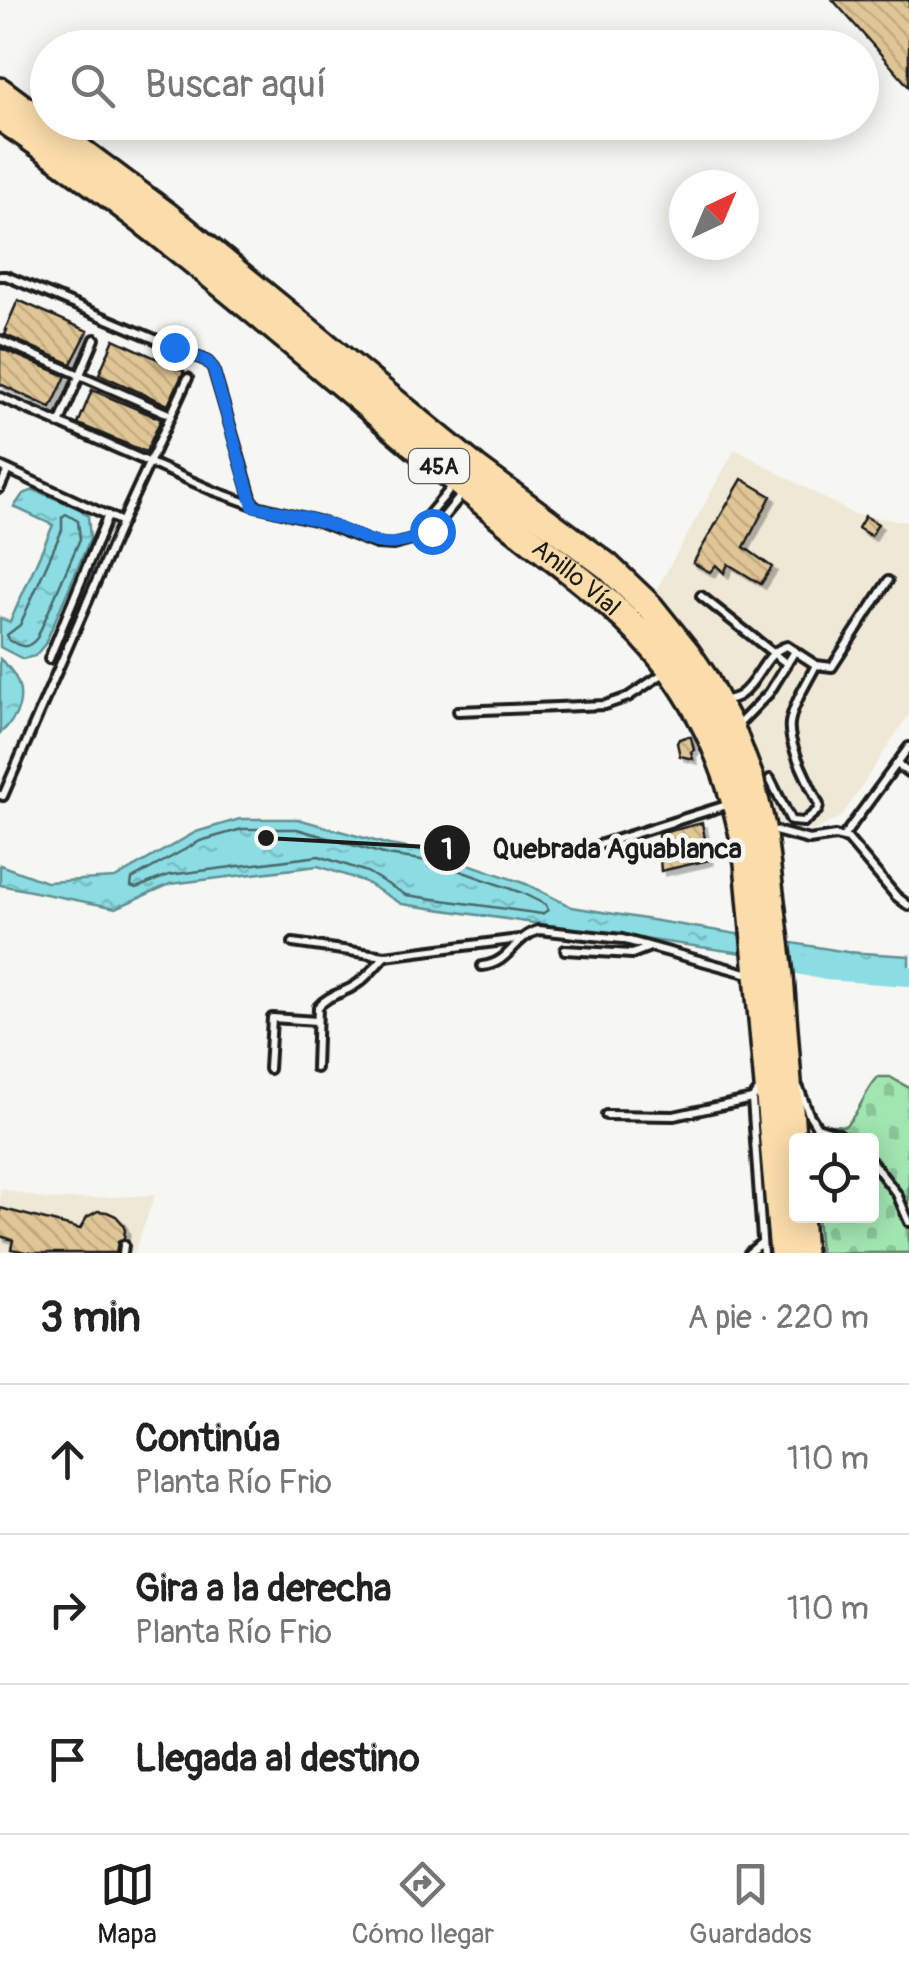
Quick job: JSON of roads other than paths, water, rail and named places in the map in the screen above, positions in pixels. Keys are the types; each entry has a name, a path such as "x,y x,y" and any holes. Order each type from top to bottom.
{"highway":[{"name":"Anillo Víal","path":"0,90 30,113"},
{"name":"Anillo Víal","path":"0,117 30,139"},
{"name":"Anillo Víal","path":"31,140 158,233 622,613 670,669 709,733 736,802 748,862 762,903"},
{"name":"Anillo Víal","path":"66,140 164,214 475,468 606,566 650,607 687,653 732,731 750,778 762,827 766,975 760,1089 772,1247"},
{"name":"Anillo Víal","path":"766,975 785,1055 791,1133"}],"lane":[{"path":"0,276 207,361 213,368 253,506"},
{"path":"59,424 95,339"},
{"path":"0,340 171,416"},
{"path":"0,795 3,796 188,378"},
{"path":"0,398 253,506 318,521 376,544 393,545 432,531 462,484"},
{"path":"0,488 4,468 122,522"},
{"path":"416,539 426,518 462,484"},
{"path":"49,659 108,514"},
{"path":"718,704 742,694 780,647 787,646 816,666 832,667 888,581"},
{"path":"700,596 787,664"},
{"path":"732,731 769,694 795,651"},
{"path":"770,779 791,821 804,822 814,816 819,804 789,727 816,666"},
{"path":"458,711 605,705 628,697 670,669"},
{"path":"843,837 909,747"},
{"path":"897,764 909,774"},
{"path":"586,849 736,802"},
{"path":"762,827 809,840 843,837 909,906"},
{"path":"482,966 496,964 528,932 539,930 622,938 766,975"},
{"path":"292,943 385,956 520,939"},
{"path":"565,950 632,954 652,946"},
{"path":"316,1068 318,1007 324,999 354,986 385,956"},
{"path":"270,1068 272,1018 317,1021"},
{"path":"785,1055 816,1133"},
{"path":"606,1115 674,1116 760,1089"},
{"path":"817,1128 835,1133"},
{"path":"879,1171 897,1194 909,1222"},
{"path":"750,1253 772,1247"},
{"path":"763,1253 772,1247"}],"water":[{"path":"34,490 79,508 88,516 90,539 45,644 35,656 23,659 0,647 0,618 10,622 53,525 14,507 23,494"},
{"path":"0,659 15,677 20,696 15,715 0,733"},
{"path":"240,819 298,819 389,845 437,853 526,884 572,907 847,952 909,956 909,977 402,904 363,881 318,866 170,884 116,908 0,885 0,865 46,882 115,878 196,832"}],"waterway":[{"path":"764,957 826,970 909,976"}],"place":[{"name":"Quebrada Aguablanca","path":"266,838"}]}
